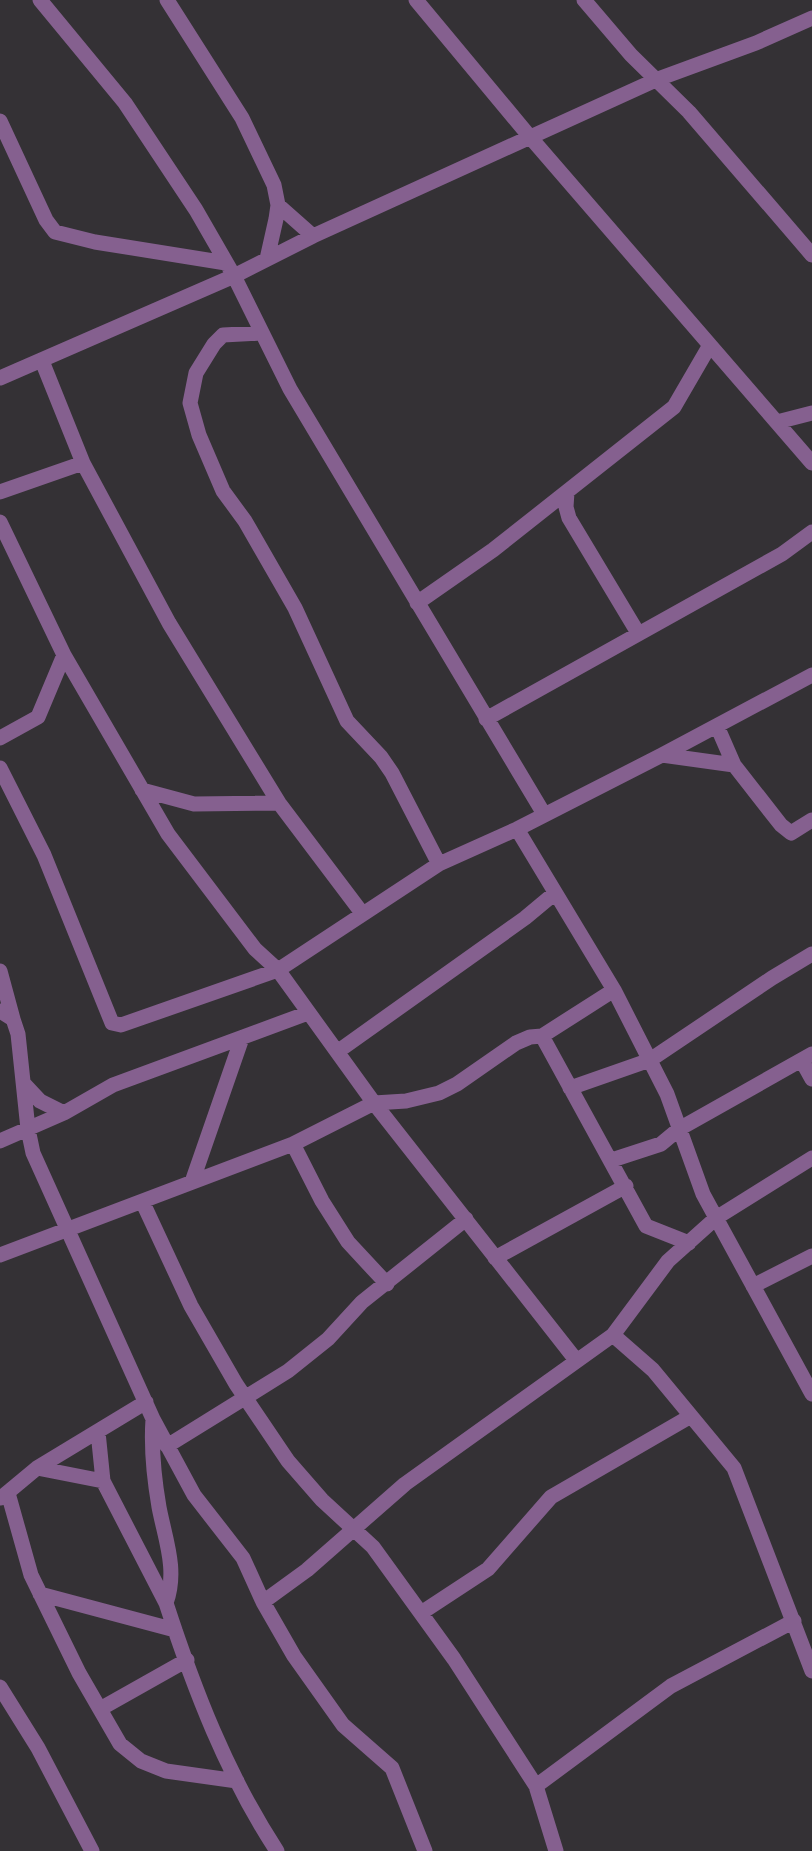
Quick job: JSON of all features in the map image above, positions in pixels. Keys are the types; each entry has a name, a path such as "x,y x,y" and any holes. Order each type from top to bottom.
{"street":[{"path":"40,0 125,104 196,210 230,270 290,389 544,814"},
{"path":"167,0 242,118 274,185 278,205 267,259"},
{"path":"416,0 530,137 812,463"},
{"path":"584,0 631,55 658,79 812,255"},
{"path":"0,361 3,377 42,361 230,270 267,259 658,79 756,43 812,18"},
{"path":"0,121 46,220 55,232 230,270"},
{"path":"278,205 313,236"},
{"path":"261,333 223,335 214,344 196,373 190,403 199,435 223,490 245,521 295,608 347,721 381,757 392,773 439,864"},
{"path":"417,603 493,550 674,407 710,345"},
{"path":"42,361 83,463 169,623 279,803 362,913"},
{"path":"777,422 812,413"},
{"path":"0,492 83,463"},
{"path":"567,492 566,507 569,518 638,633"},
{"path":"0,522 64,655 142,790 190,865 255,949 278,970 374,1103 576,1360"},
{"path":"486,719 782,554 812,532"},
{"path":"0,738 38,717 64,655"},
{"path":"0,768 44,855 112,1023 121,1025 278,970 439,864 517,829 812,675"},
{"path":"717,726 734,765 790,833 812,820"},
{"path":"662,755 734,765"},
{"path":"142,790 194,804 279,803"},
{"path":"517,829 614,990 667,1094 703,1194 812,1394"},
{"path":"336,1052 525,918 555,893"},
{"path":"570,1088 650,1060 772,978 812,954"},
{"path":"0,971 7,1015 25,1085 28,1129 33,1153 153,1419 194,1495 243,1558 263,1602 294,1656 344,1725 392,1768 425,1851"},
{"path":"0,1255 143,1203 293,1144 374,1103 406,1101 439,1093 457,1084 516,1043 530,1037 542,1036 614,990"},
{"path":"0,1141 64,1113 113,1085 308,1013"},
{"path":"542,1036 591,1130 612,1160 646,1226 688,1243"},
{"path":"192,1182 242,1038"},
{"path":"612,1160 661,1144 679,1129 807,1057 812,1079"},
{"path":"25,1085 40,1101 64,1113"},
{"path":"293,1144 322,1201 348,1242 387,1284"},
{"path":"263,1602 307,1570 354,1527 440,1458 485,1430 576,1360 613,1335 668,1261 716,1218 812,1158"},
{"path":"495,1258 626,1186"},
{"path":"143,1203 191,1306 244,1397 288,1461 322,1500 354,1527 373,1547 454,1659 536,1786 556,1851"},
{"path":"167,1446 288,1371 328,1338 362,1302 466,1220"},
{"path":"753,1286 812,1256"},
{"path":"613,1335 644,1362 735,1468 812,1671"},
{"path":"146,1402 37,1468 4,1496 40,1594 120,1744 141,1761 166,1771 237,1781"},
{"path":"421,1613 488,1569 551,1497 691,1416"},
{"path":"153,1419 152,1446 156,1486 171,1561 170,1588 166,1603"},
{"path":"98,1432 103,1481 166,1603 211,1727 237,1781 278,1851"},
{"path":"37,1468 103,1481"},
{"path":"40,1594 175,1630"},
{"path":"536,1786 671,1686 794,1621"},
{"path":"100,1709 187,1660"},
{"path":"0,1687 49,1767 92,1851"}]}
